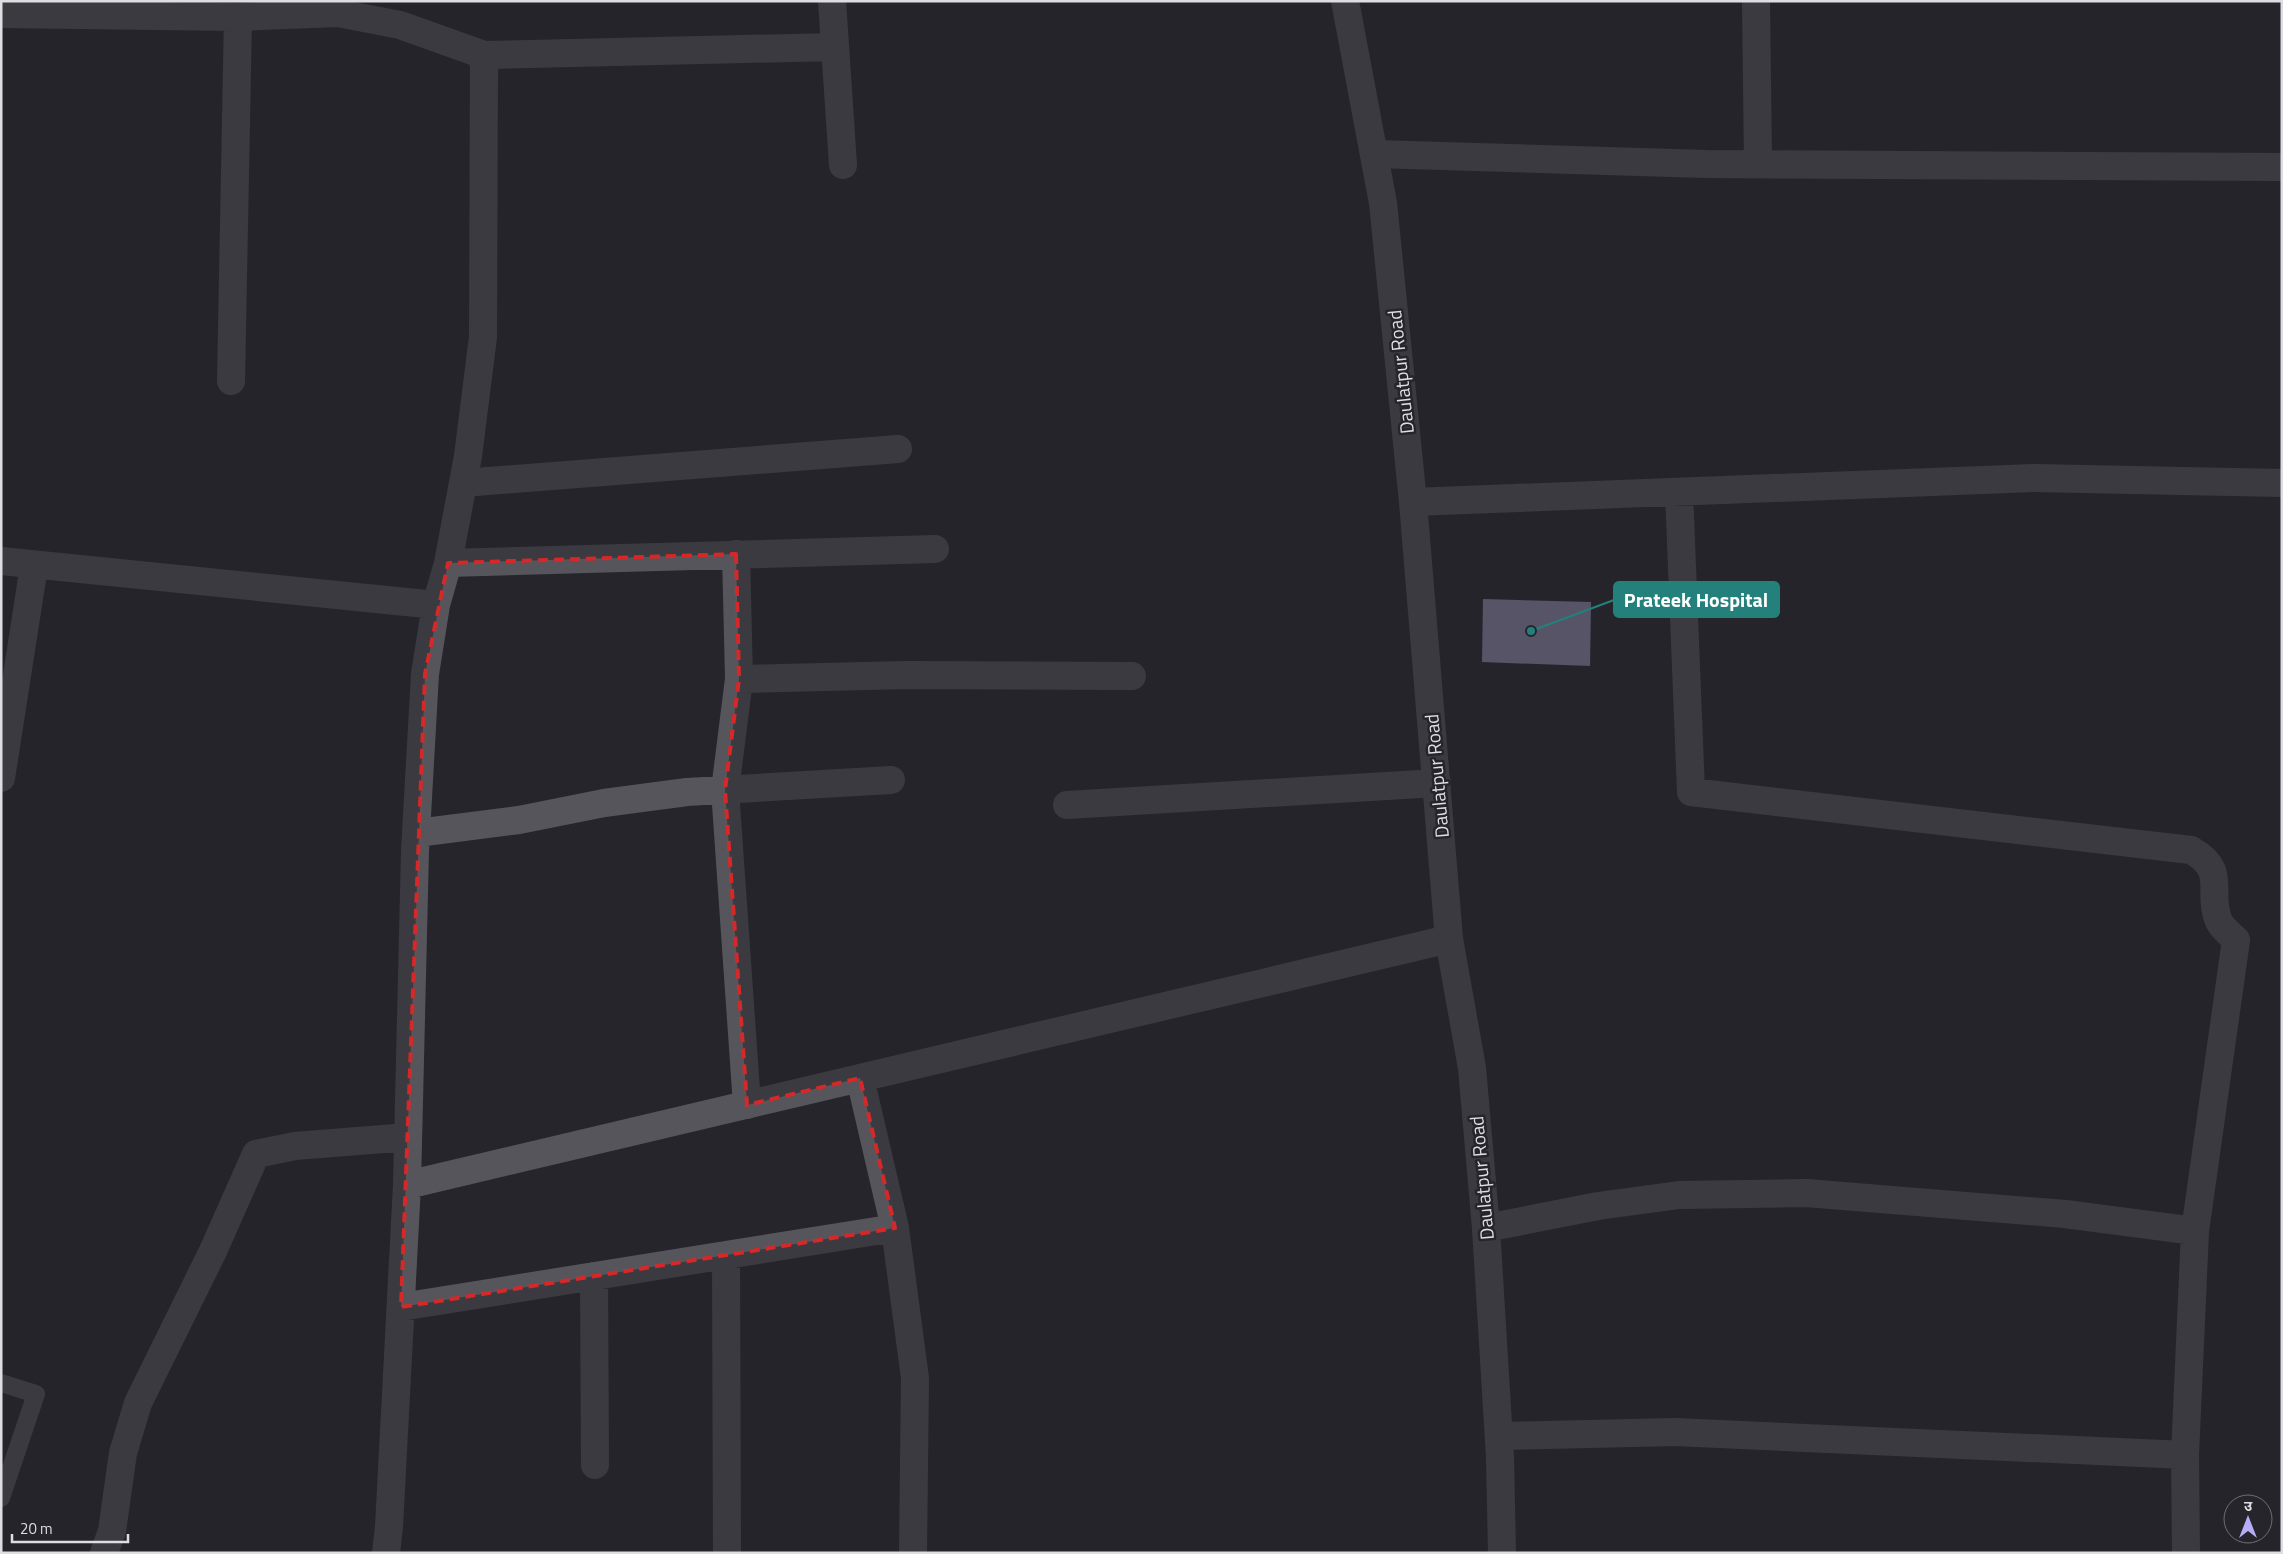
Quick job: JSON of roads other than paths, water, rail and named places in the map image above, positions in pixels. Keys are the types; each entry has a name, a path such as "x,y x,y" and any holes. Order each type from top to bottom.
{"street":[{"path":"832,1 844,165"},
{"name":"Daulatpur Road","path":"1345,1 1383,203 1413,502 1449,939 1472,1068 1486,1228 1499,1436 1502,1553"},
{"path":"1756,1 1758,164"},
{"path":"1,14 238,17 338,7 400,25 484,55 834,47"},
{"path":"230,381 238,17"},
{"path":"386,1553 389,1528 407,1185 416,833 425,674 436,605 448,563 463,483 483,337 484,55"},
{"path":"1374,154 1758,164 2282,167"},
{"path":"463,483 898,449"},
{"path":"1413,502 2034,478 2282,483"},
{"path":"1679,492 1691,792 2191,850 2206,859 2214,875 2218,920 2236,940 2195,1231 2185,1455 2186,1553"},
{"path":"448,563 935,549"},
{"path":"736,554 739,679 725,790 747,1104"},
{"path":"1,561 34,566 436,605"},
{"path":"1,778 34,566"},
{"path":"739,679 907,675 1132,676"},
{"path":"416,833 519,820 604,803 687,792 892,780"},
{"path":"1068,805 1436,783"},
{"path":"407,1185 1449,939"},
{"path":"860,1078 895,1228 915,1378 913,1553"},
{"path":"104,1553 112,1531 124,1453 138,1403 213,1251 256,1154 296,1146 408,1137"},
{"path":"1486,1228 1598,1206 1679,1195 1806,1193 2065,1214 2195,1231"},
{"path":"401,1307 895,1228"},
{"path":"726,1255 727,1553"},
{"path":"594,1276 595,1465"},
{"path":"1499,1436 1675,1432 2185,1455"}],"lane":[{"path":"1,1384 36,1394 1,1498"}],"place":[{"name":"Prateek Hospital","path":"1531,631"}]}
